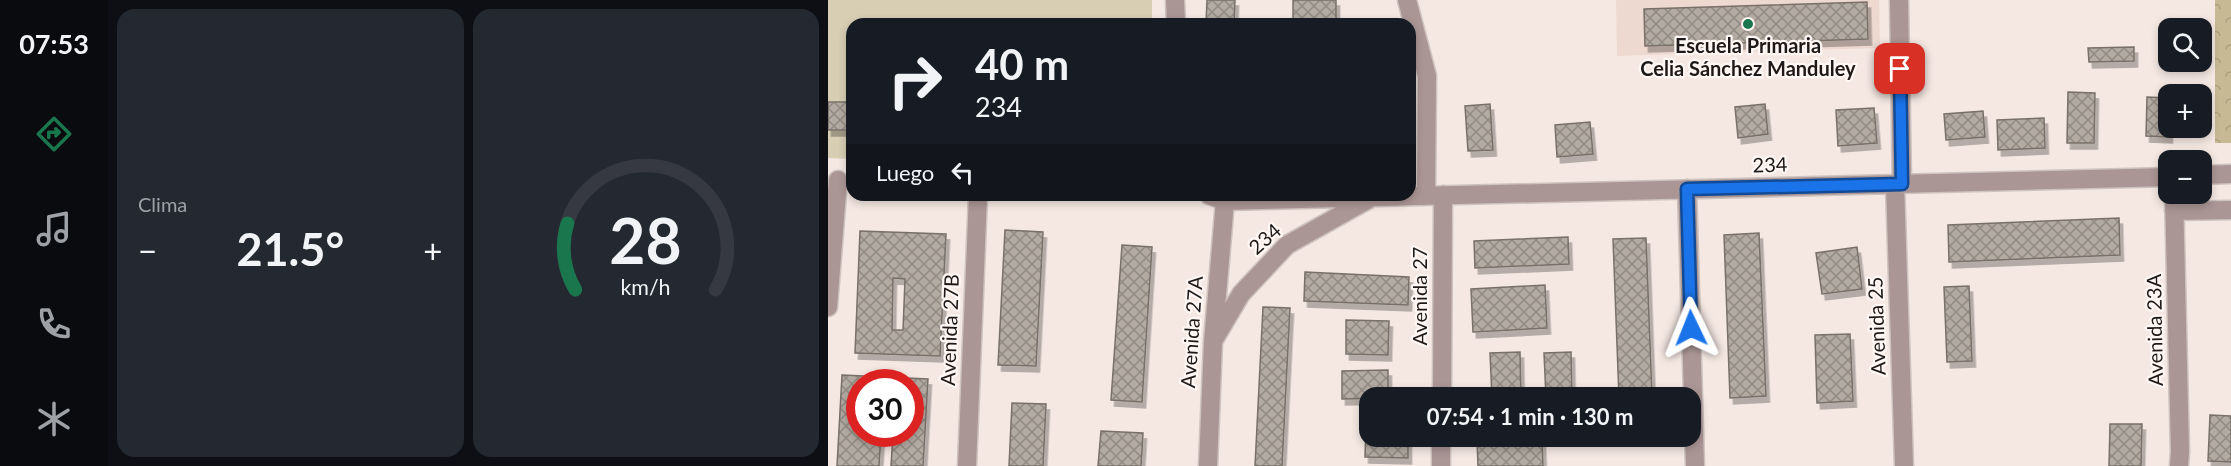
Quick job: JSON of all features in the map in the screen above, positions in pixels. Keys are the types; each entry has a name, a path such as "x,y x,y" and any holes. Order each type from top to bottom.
{"street":[{"path":"1175,0 1176,18"},
{"name":"Avenida 27","path":"1407,0 1412,18"},
{"name":"Avenida 25","path":"1899,0 1899,184 1905,466"},
{"name":"Avenida 27","path":"1416,34 1427,76 1435,196 1442,387"},
{"path":"2212,175 2231,174"},
{"name":"234","path":"1416,196 2158,177"},
{"path":"828,307 839,180"},
{"path":"1687,189 1695,466"},
{"name":"Avenida 27B","path":"967,466 978,201"},
{"name":"Avenida 27A","path":"1208,466 1217,201"},
{"name":"234","path":"1213,342 1241,294 1287,245 1366,201"},
{"name":"Avenida 23A","path":"2174,204 2179,466"},
{"path":"2188,204 2231,210"},
{"path":"1441,447 1441,466"}],"shaded area":[{"path":"828,0 1152,0 1152,18 846,18 846,159 828,158"},
{"name":"Escuela Primaria Celia Sánchez Manduley","path":"1616,0 1879,0 1880,48 1617,56"}],"green space":[{"path":"2215,0 2231,0 2231,143 2215,143"}],"building":[{"path":"1207,0 1235,0 1234,18 1206,18"},
{"path":"1293,0 1336,0 1336,18 1293,18"},
{"name":"Escuela Primaria Celia Sánchez Manduley","path":"1867,2 1868,39 1645,46 1644,9"},
{"path":"2134,47 2134,61 2089,62 2088,48"},
{"path":"2068,92 2095,93 2094,143 2067,143"},
{"path":"2147,97 2158,98 2158,137 2146,136"},
{"path":"828,102 846,102 846,130 828,130"},
{"path":"1490,104 1493,150 1468,151 1465,106"},
{"path":"1765,104 1768,134 1738,138 1735,107"},
{"path":"1874,108 1877,143 1838,146 1836,110"},
{"path":"1983,111 1985,137 1946,140 1944,114"},
{"path":"2044,118 2045,148 1998,150 1997,120"},
{"path":"1590,122 1593,154 1557,157 1555,125"},
{"path":"2119,218 2120,255 1949,262 1948,225"},
{"path":"1005,230 1043,232 1036,366 998,365"},
{"path":"860,231 946,234 940,356 855,353","holes":["893,278 905,279 903,330 892,330"]},
{"path":"1759,233 1766,396 1730,398 1724,235"},
{"path":"1568,237 1569,264 1475,268 1474,241"},
{"path":"1646,238 1652,387 1619,387 1613,239"},
{"path":"1122,245 1152,247 1142,402 1111,400"},
{"path":"1857,247 1862,289 1822,294 1816,253"},
{"path":"1305,272 1409,277 1408,305 1304,301"},
{"path":"1545,285 1547,328 1473,332 1471,289"},
{"path":"1969,286 1972,361 1947,362 1944,287"},
{"path":"1263,307 1290,308 1282,466 1255,466"},
{"path":"1346,320 1389,321 1388,355 1346,354"},
{"path":"1850,334 1853,401 1817,403 1815,335"},
{"path":"1520,352 1521,387 1492,387 1490,353"},
{"path":"1571,352 1572,387 1546,387 1544,353"},
{"path":"1388,370 1388,387 1359,387 1359,399 1342,399 1342,371"},
{"path":"842,375 846,375 846,447 880,447 879,466 837,466"},
{"path":"924,379 928,379 923,466 891,466 892,447 924,447"},
{"path":"1012,403 1046,404 1043,466 1009,466"},
{"path":"2210,415 2231,416 2231,462 2208,461"},
{"path":"2110,424 2142,424 2141,466 2109,466"},
{"path":"1101,431 1143,433 1141,466 1098,466"},
{"path":"1365,447 1408,447 1408,458 1365,457"},
{"path":"1477,447 1542,447 1543,466 1478,466"}],"place":[{"name":"Escuela Primaria Celia Sánchez Manduley","path":"1748,24"}],"route":[{"path":"1691,328 1687,189 1902,184 1900,69"}]}
